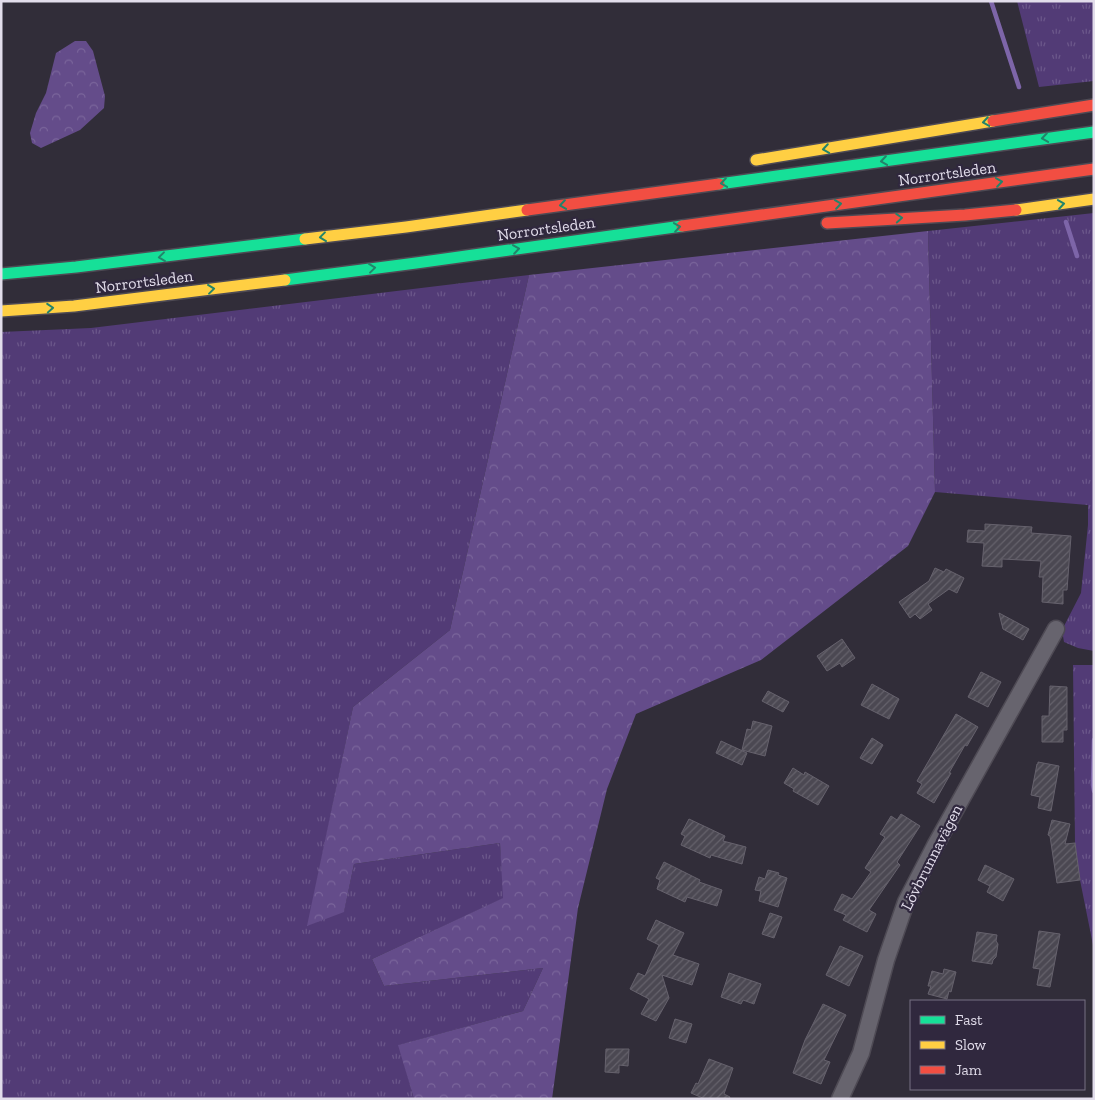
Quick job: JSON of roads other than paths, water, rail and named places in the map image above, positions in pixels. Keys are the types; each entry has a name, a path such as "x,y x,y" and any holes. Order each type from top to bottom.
{"highway":[{"path":"746,162 1094,104"},
{"name":"Norrortsleden","path":"1,274 76,268 406,227 1094,132"},
{"name":"Norrortsleden","path":"1,311 74,306 416,263 1094,169"},
{"path":"813,224 983,214 1094,199"},
{"path":"406,227 521,200"},
{"path":"416,263 518,260"}],"street":[{"name":"Lövbrunnavägen","path":"840,1099 861,1053 886,960 906,902 935,846 1056,629"}],"waterway":[{"path":"991,1 1019,87"},
{"path":"1066,222 1077,256"},
{"path":"1094,740 1094,791"}]}
